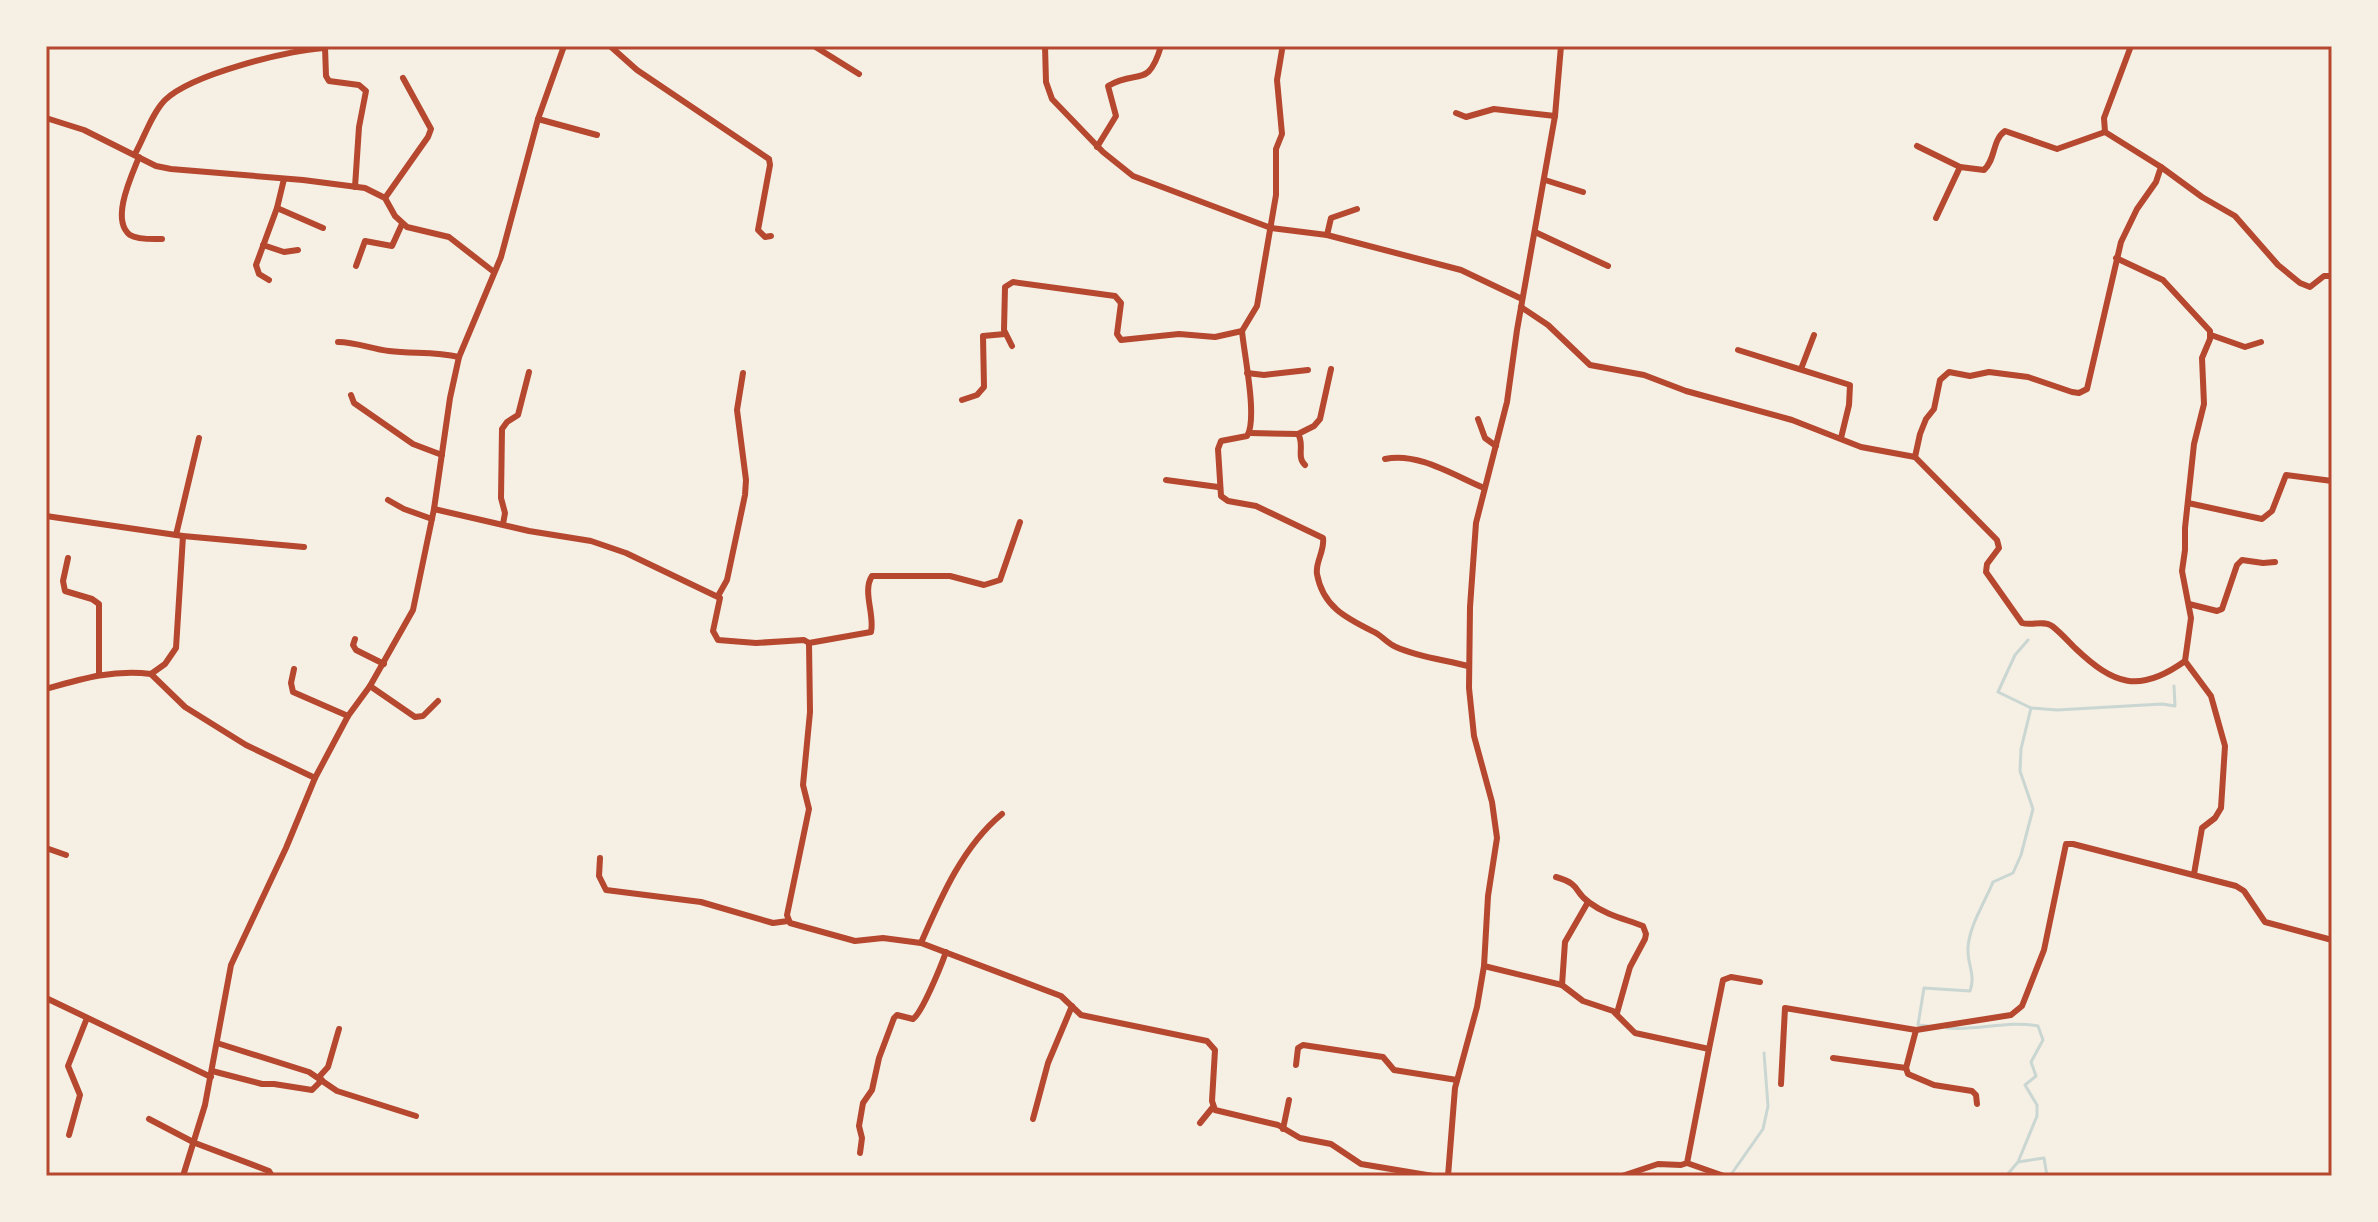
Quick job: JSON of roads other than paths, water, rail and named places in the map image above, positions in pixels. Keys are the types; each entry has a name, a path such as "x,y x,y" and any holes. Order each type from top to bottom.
{"street":[{"path":"183,1176 195,1143 211,1074 231,965 315,778 348,716 384,664 413,610 434,509 459,357 501,257 538,119 564,46"},
{"path":"610,46 637,70 769,159 758,230 765,237 771,236"},
{"path":"814,46 859,74"},
{"path":"1045,46 1046,82 1052,99 1097,147 1138,178 1271,228 1327,235 1461,270 1522,303 1590,365 1644,375 1686,391 1792,420 1864,448 1915,457 1997,540 1999,548 1987,564 1986,572 2022,623 2052,626 2093,665 2122,681 2156,677 2185,661"},
{"path":"1097,147 1116,116 1108,86 1149,73 1161,46"},
{"path":"1448,1176 1457,1080 1477,1007 1484,966 1488,896 1497,831 1474,736 1468,666 1476,523 1507,402 1555,116 1561,46"},
{"path":"2105,132 2104,118 2131,46"},
{"path":"162,239 128,234 122,217 121,206 137,156 168,97 197,82 254,61 325,47 329,81 359,85 366,91 359,127 355,187"},
{"path":"1250,433 1252,425 1242,331 1257,306 1271,228 1277,180 1276,149 1282,134 1277,80 1282,50"},
{"path":"385,198 431,129 403,78"},
{"path":"1456,113 1466,117 1494,109 1555,116"},
{"path":"46,118 84,130 156,166 375,191 385,198 402,224 449,237 494,272"},
{"path":"538,119 597,135"},
{"path":"1917,146 1960,167 1979,170 1986,168 1998,138 2005,131 2057,149 2105,132"},
{"path":"2105,132 2235,216 2278,265 2300,283 2310,287 2324,276 2332,276"},
{"path":"1936,218 1960,167"},
{"path":"1915,457 1920,434 1934,409 1940,380 1949,372 1970,376 1989,372 2028,377 2079,393 2087,389 2116,258 2137,209 2156,182 2161,167"},
{"path":"269,280 259,274 256,267 284,179"},
{"path":"1545,180 1583,192"},
{"path":"277,208 323,228"},
{"path":"1327,235 1331,218 1357,209"},
{"path":"356,266 365,241 392,246 402,224"},
{"path":"1535,232 1608,266"},
{"path":"263,245 284,252 298,250"},
{"path":"2116,258 2163,280 2205,322 2211,335 2245,347 2261,342"},
{"path":"1012,346 1005,334 1005,287 1013,282 1115,296 1121,303 1117,334 1121,340 1179,334 1215,337 1242,331"},
{"path":"962,400 977,395 984,387 981,339 983,336 1005,334"},
{"path":"1801,369 1814,335"},
{"path":"2194,874 2202,828 2215,818 2221,808 2225,746 2211,696 2185,661 2191,618 2182,571 2194,444 2204,404 2202,358 2211,335"},
{"path":"338,342 359,343 392,352 440,352 459,357"},
{"path":"1738,350 1850,385 1841,438"},
{"path":"1331,369 1320,419 1314,426 1298,434 1250,433 1221,441 1218,449 1218,487 1221,496 1228,501 1256,506 1323,538 1318,577 1329,605 1340,616 1384,637 1396,647 1468,666"},
{"path":"1247,373 1264,375 1308,370"},
{"path":"503,524 502,429 518,415 529,372"},
{"path":"743,373 737,410 746,480 745,495 727,580 718,596 720,604 713,631 718,640 756,643 804,640 809,643 871,632 873,622 868,583 872,576 950,576 984,585 1000,580 1020,522"},
{"path":"351,395 354,403 413,444 442,455"},
{"path":"1478,419 1485,438 1496,446"},
{"path":"1298,434 1301,439 1300,458 1305,465"},
{"path":"151,674 165,664 176,648 180,536 199,438"},
{"path":"1385,459 1403,456 1484,488"},
{"path":"2188,503 2262,519 2272,511 2286,475 2332,481"},
{"path":"1166,480 1218,487"},
{"path":"388,500 432,519"},
{"path":"434,509 586,539 718,596"},
{"path":"46,516 180,536 304,547"},
{"path":"68,558 63,581 65,591 99,604 99,675"},
{"path":"2189,604 2217,611 2222,609 2237,565 2242,560 2275,562"},
{"path":"355,639 353,645 356,650 384,664"},
{"path":"788,921 809,809 803,785 810,712 809,643"},
{"path":"294,669 293,692 348,716"},
{"path":"46,689 99,675 151,674 185,707 246,745 315,778"},
{"path":"370,686 415,717 423,716 438,701"},
{"path":"921,943 969,849 1002,814"},
{"path":"1781,1084 1785,1008 1916,1030 2011,1015 2020,1009 2044,950 2066,844 2194,874 2241,889 2261,919 2269,925 2332,940"},
{"path":"46,848 66,855"},
{"path":"600,858 599,876 606,890 715,905 777,924 788,921 855,941 883,938 921,943 1061,996 1077,1013 1211,1043 1215,1050 1213,1107 1200,1123"},
{"path":"1556,877 1575,884 1588,902 1609,914 1643,926 1645,930 1645,939 1630,967 1617,1013"},
{"path":"1562,985 1565,942 1588,902"},
{"path":"860,1153 862,1138 859,1126 863,1103 872,1090 879,1058 894,1018 897,1015 913,1019 918,1016 927,991 935,984 946,952"},
{"path":"1484,966 1562,985 1583,1001 1617,1013 1635,1033 1709,1049"},
{"path":"1687,1163 1723,980 1731,977 1760,982"},
{"path":"46,998 211,1074 258,1084 312,1090 328,1067 339,1029"},
{"path":"1033,1119 1048,1063 1072,1006"},
{"path":"69,1135 80,1095 69,1072 69,1060 87,1018"},
{"path":"1916,1030 1906,1068 1908,1074 1917,1079 1972,1091 1977,1104"},
{"path":"217,1043 320,1078 337,1091 416,1116"},
{"path":"1296,1065 1298,1048 1303,1045 1383,1057 1394,1070 1457,1080"},
{"path":"1833,1058 1906,1068"},
{"path":"1283,1129 1289,1100"},
{"path":"1213,1107 1221,1112 1272,1123 1300,1138 1335,1145 1361,1164 1433,1176"},
{"path":"149,1119 195,1143 269,1171 272,1176"},
{"path":"1622,1176 1658,1164 1687,1163 1724,1176"},
{"path":"1694,1176 1699,1166"}],"waterway":[{"path":"2028,640 2015,655 1998,692 2031,708 2175,706 2174,686"},
{"path":"1928,1026 1918,1025 1924,988 1970,991 1972,980 1968,948 1974,923 1993,882 2013,873 2021,855 2033,809 2020,771 2021,749 2031,708"},
{"path":"1947,1028 2015,1024 2038,1026 2043,1040 2031,1062 2036,1076 2025,1085 2037,1105 2037,1116 2018,1162"},
{"path":"1730,1176 1763,1129 1768,1106 1764,1053"},
{"path":"2006,1176 2018,1162 2044,1158 2047,1176"},
{"path":"2164,1176 2177,1176"}]}
